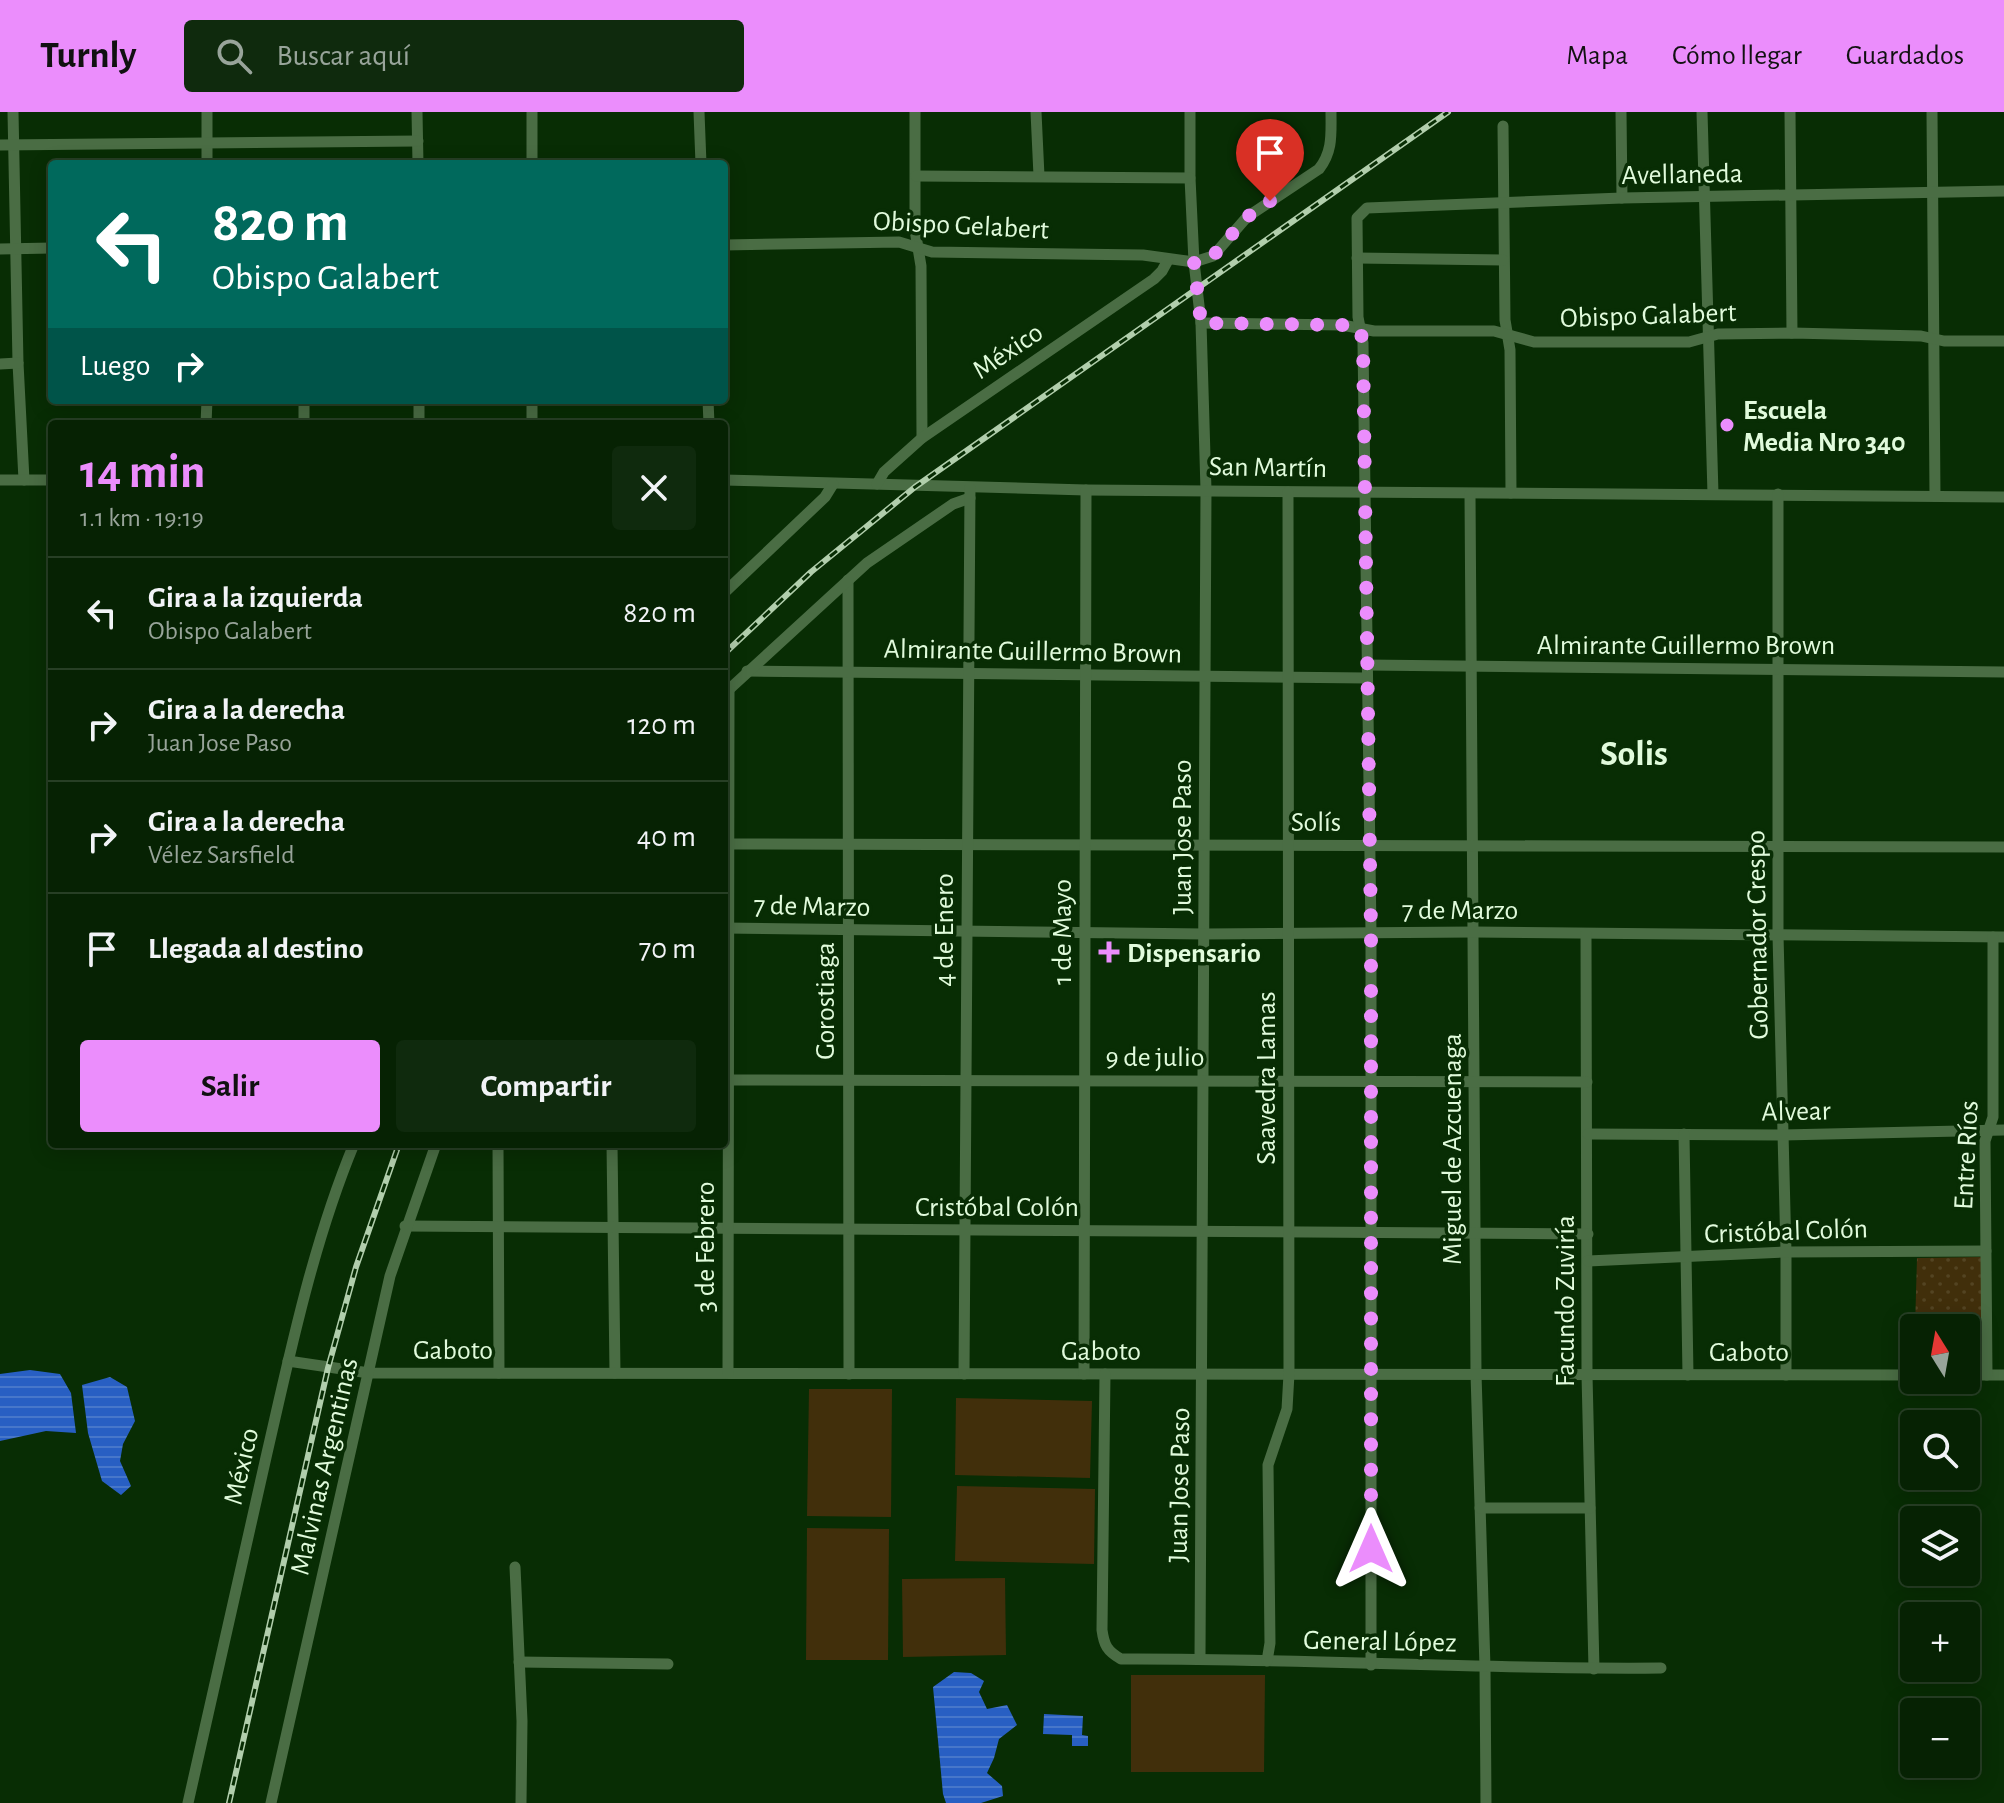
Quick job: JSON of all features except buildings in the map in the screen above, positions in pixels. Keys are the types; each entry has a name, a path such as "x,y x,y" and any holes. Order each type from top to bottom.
{"street":[{"path":"13,112 18,363 24,480"},
{"path":"207,112 207,160"},
{"path":"417,112 418,160"},
{"path":"532,112 532,160"},
{"path":"699,112 701,160"},
{"path":"915,112 915,230 921,266 922,438"},
{"path":"1036,112 1039,176"},
{"name":"Juan Jose Paso","path":"1190,112 1190,178 1201,323 1206,490 1200,1658"},
{"path":"1194,262 1213,256 1247,217 1319,169 1330,148 1331,112"},
{"path":"1621,112 1622,198"},
{"path":"1702,112 1713,494"},
{"path":"1790,112 1792,333"},
{"path":"1932,112 1935,496"},
{"path":"1503,126 1503,260 1511,493"},
{"path":"0,145 418,141"},
{"path":"916,176 1190,178"},
{"name":"Avellaneda","path":"1357,258 1357,218 1367,208 1622,198 2004,191"},
{"name":"Obispo Gelabert","path":"728,245 899,242 932,252 1143,255 1194,262"},
{"path":"0,249 48,248"},
{"path":"1371,1665 1371,933 1363,343 1358,317 1357,258 1503,260"},
{"name":"México","path":"877,484 884,472 922,438 1154,279 1168,260"},
{"name":"Obispo Galabert","path":"1201,323 1494,331 1534,342 1689,342 1718,334 1792,333 2004,341"},
{"path":"0,364 18,363"},
{"path":"0,480 48,480"},
{"name":"San Martín","path":"728,480 877,484 970,493 1206,490 2004,497"},
{"path":"728,589 825,497 833,484"},
{"name":"1 de Mayo","path":"1084,1374 1086,490"},
{"name":"Saavedra Lamas","path":"1267,1661 1270,1643 1268,1465 1287,1409 1289,1374 1288,492"},
{"path":"728,690 867,563 970,493"},
{"name":"4 de Enero","path":"964,1374 970,493"},
{"name":"Miguel de Azcuenaga","path":"1470,494 1476,1374 1486,1803"},
{"name":"Gobernador Crespo","path":"1778,494 1778,935 1786,1375"},
{"name":"Gorostiaga","path":"848,580 849,1374"},
{"name":"Almirante Guillermo Brown","path":"1367,665 2004,672"},
{"name":"Almirante Guillermo Brown","path":"747,671 1367,678"},
{"name":"Solís","path":"728,844 2004,847"},
{"name":"7 de Marzo","path":"728,928 1205,934 1474,932 1999,937"},
{"name":"Facundo Zuviría","path":"1586,934 1587,1375 1594,1669"},
{"name":"Entre Ríos","path":"1987,1375 1985,1141 1993,1117 1999,937"},
{"name":"9 de julio","path":"728,1080 1587,1082"},
{"name":"Alvear","path":"1588,1134 1783,1135 2004,1130"},
{"path":"1684,1134 1688,1375"},
{"name":"México","path":"188,1803 288,1361 311,1272 352,1148"},
{"name":"Malvinas Argentinas","path":"271,1803 386,1289 405,1226 434,1148"},
{"path":"498,1148 499,1373"},
{"path":"612,1148 615,1373"},
{"name":"3 de Febrero","path":"727,1148 728,1373"},
{"name":"Cristóbal Colón","path":"405,1226 1588,1234"},
{"name":"Cristóbal Colón","path":"1588,1261 1786,1252 1986,1251"},
{"name":"Gaboto","path":"288,1361 369,1373 1900,1375"},
{"name":"General López","path":"1105,1374 1104,1645 1109,1653 1121,1659 1661,1668"},
{"path":"1980,1375 2004,1375"},
{"path":"1480,1508 1590,1508"},
{"path":"515,1567 521,1803"},
{"path":"519,1662 668,1664"}],"shaded area":[{"path":"1981,1257 1983,1369 1980,1369 1980,1314 1915,1314 1917,1258"},
{"path":"809,1389 892,1389 891,1517 807,1516"},
{"path":"956,1398 1092,1401 1090,1478 955,1475"},
{"path":"957,1486 1095,1489 1094,1564 955,1561"},
{"path":"807,1528 889,1529 888,1660 806,1660"},
{"path":"1005,1578 1006,1655 903,1657 902,1579"},
{"path":"1131,1675 1265,1675 1264,1772 1131,1772"}],"water":[{"path":"30,1370 60,1374 71,1393 76,1433 46,1431 0,1441 0,1374"},
{"path":"110,1377 127,1387 135,1421 123,1444 120,1461 131,1486 121,1495 102,1481 88,1433 82,1385"},
{"path":"954,1672 971,1673 984,1681 979,1692 987,1709 1007,1705 1017,1725 999,1739 987,1773 1002,1786 1003,1796 981,1803 946,1803 943,1794 933,1687"},
{"path":"1044,1714 1083,1716 1082,1735 1088,1736 1088,1746 1072,1746 1072,1735 1043,1734"}],"railway":[{"path":"728,650 811,572 915,487 1448,112"},
{"path":"229,1803 328,1368 356,1267 398,1148"}],"place":[{"name":"Escuela Media Nro 340","path":"1727,425"},
{"name":"Dispensario","path":"1109,952"}],"district":[{"name":"Solis","path":"1634,752"}],"route":[{"path":"1270,201 1247,217 1213,256 1194,262 1201,323 1342,325 1360,329 1363,343 1371,933 1371,1549"}]}
